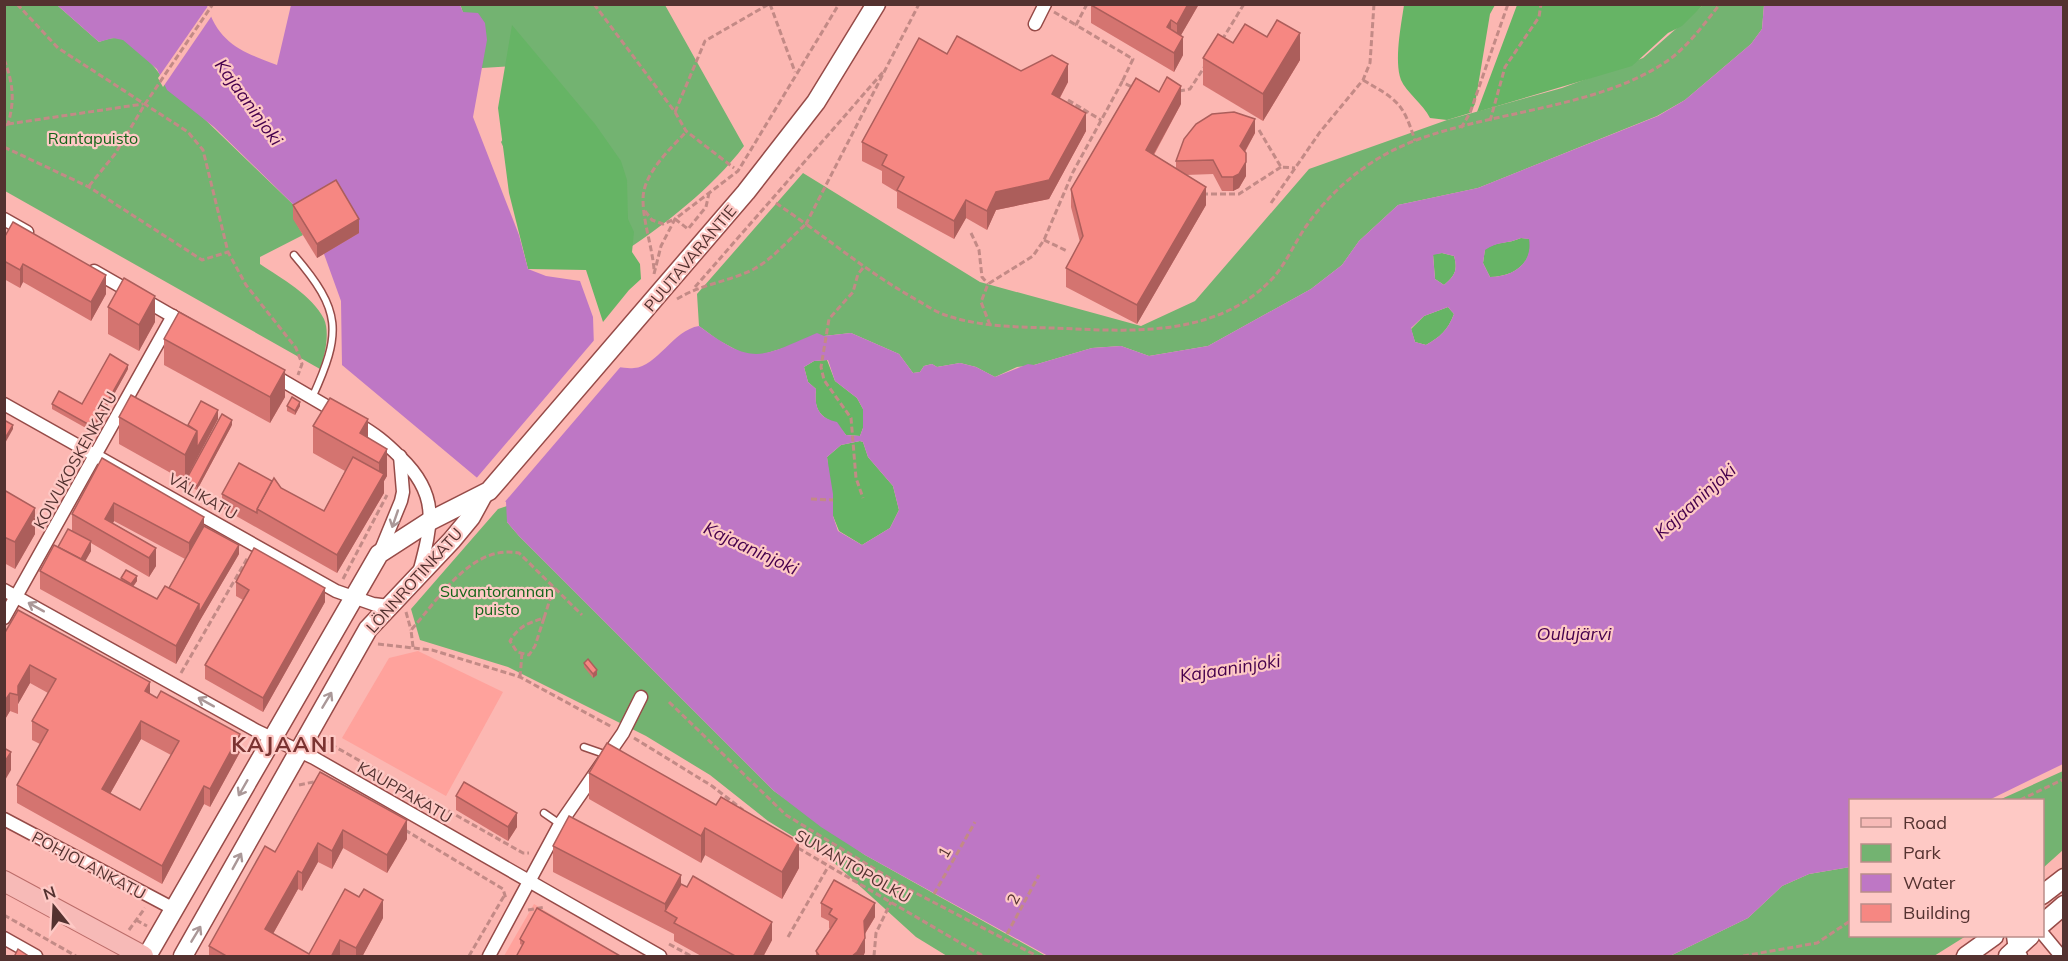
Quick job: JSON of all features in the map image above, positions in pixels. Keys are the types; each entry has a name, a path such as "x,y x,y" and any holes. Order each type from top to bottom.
{"main road":[{"name":"PUUTAVARANTIE","path":"486,493 648,307 787,141 816,102 876,4"},
{"name":"LÖNNROTINKATU","path":"145,957 379,554 430,521 486,493"},
{"name":"LÖNNROTINKATU","path":"183,957 306,754 368,629 398,608 417,578 459,532 486,493"},
{"path":"2044,894 2064,878"},
{"path":"4,881 145,957"},
{"path":"2044,923 2064,905"},
{"path":"1966,957 1993,937"},
{"path":"2014,950 2029,937"}],"street":[{"path":"1035,24 1045,5"},
{"path":"4,219 34,236"},
{"path":"84,265 202,333"},
{"name":"KOIVUKOSKENKATU","path":"4,618 173,316"},
{"path":"263,369 383,438 414,468 427,492 430,521 417,578"},
{"name":"VÄLIKATU","path":"4,404 97,454 336,591 354,598 398,608"},
{"path":"379,554 403,492 400,456"},
{"name":"KAUPPAKATU","path":"4,590 175,685 306,754 660,957"},
{"path":"489,957 560,824 623,733 641,697"},
{"name":"POHJOLANKATU","path":"4,819 174,909"},
{"path":"2044,934 2061,957"},
{"path":"4,938 36,957"}],"lane":[{"path":"294,255 320,286 328,303 332,322 328,363 312,399"},
{"path":"584,747 607,754"},
{"path":"544,813 560,824"}],"path":[{"path":"17,4 58,48 188,132 203,150 228,252 246,285 300,356 302,364 293,387"},
{"path":"89,187 115,154 145,104 213,4"},
{"path":"594,4 675,112 686,131 734,168"},
{"path":"675,112 705,41 769,4 795,72"},
{"path":"644,209 652,220 663,224 675,219 738,171 761,135 795,72 839,4"},
{"path":"674,301 693,289 735,277 755,268 776,254 806,224 919,4"},
{"path":"1076,25 1087,4"},
{"path":"1271,203 1320,132 1363,80 1370,63 1374,4"},
{"path":"1461,128 1470,113 1508,4"},
{"path":"1490,121 1505,68 1539,17 1541,4"},
{"path":"776,203 863,268 946,316 990,326 1139,332 1184,326 1228,310 1255,294 1271,280 1308,224 1334,191 1373,161 1415,141 1639,78 1672,58 1720,4"},
{"path":"990,326 981,302 988,284 1033,256 1044,240 1073,172 1133,59 1045,5"},
{"path":"1216,49 1242,6"},
{"path":"4,59 12,80 14,94 6,125 145,104"},
{"path":"1170,93 1191,89 1210,59"},
{"path":"693,289 884,71"},
{"path":"1363,80 1396,99 1407,114 1415,141"},
{"path":"1122,82 1140,92"},
{"path":"1068,100 1101,120"},
{"path":"1259,130 1281,167"},
{"path":"654,274 644,209 645,185 666,153 686,131"},
{"path":"4,147 89,187 202,260 228,252"},
{"path":"1200,194 1239,194 1281,167 1295,168"},
{"path":"675,219 688,229 706,207 709,193"},
{"path":"648,281 654,274 661,246 675,219"},
{"path":"971,233 979,250 982,277 988,284"},
{"path":"1044,240 1067,251"},
{"path":"863,268 858,274 854,292 829,319 820,367 824,380 851,418 856,478 863,498"},
{"path":"336,591 389,491"},
{"path":"811,499 833,500"},
{"path":"175,685 255,545"},
{"path":"411,630 472,563 496,551 519,553 582,615"},
{"path":"544,618 526,623 517,629 510,641 517,652 529,655 536,646 554,587"},
{"path":"398,608 411,630 413,648"},
{"path":"372,652 382,636"},
{"path":"376,644 432,650 520,678 657,750 703,780 748,814"},
{"path":"520,678 522,653"},
{"path":"669,702 750,784 786,815 906,888 1037,957"},
{"path":"328,786 318,780 297,785 306,754 324,738 523,853 532,852 541,860"},
{"path":"2024,799 2064,779"},
{"name":"1","path":"934,894 975,822"},
{"path":"398,826 503,889 504,896 469,957"},
{"name":"SUVANTOPOLKU","path":"792,845 983,957"},
{"path":"788,937 828,867"},
{"name":"2","path":"1007,934 1039,875"},
{"path":"504,896 527,910 544,906 554,912"},
{"path":"120,945 153,899"},
{"path":"874,957 876,933 891,902"},
{"path":"4,915 76,957"},
{"path":"1743,957 1817,943 1849,922"},
{"path":"661,940 691,957"}],"shaded area":[{"path":"418,651 503,692 446,796 342,738 389,658"},
{"path":"534,904 620,956 504,956"}],"green space":[{"path":"460,4 665,5 744,146 699,195 662,225 607,262 512,165 501,142 516,121 515,66 482,68"},
{"path":"1517,4 1703,5 1682,26 1668,33 1632,66 1477,112"},
{"name":"Rantapuisto","path":"5,5 57,5 99,42 118,38 129,43 146,58 163,79 302,213 294,219 303,235 260,257 260,264 304,295 319,310 326,324 327,337 320,369 5,191"},
{"path":"1404,5 1495,5 1490,14 1475,104 1470,113 1447,120 1430,118 1403,85 1399,72 1398,53"},
{"path":"1703,5 1764,5 1762,29 1751,44 1685,100 1657,116 1478,188 1398,205 1359,241 1342,265 1311,289 1208,346 1149,356 1121,346 1092,348 1034,365 1017,367 995,377 976,367 960,363 937,367 932,364 924,366 920,372 913,373 899,354 851,333 824,336 757,356 742,353 699,326 697,294 803,173 980,282 1141,326 1195,301 1309,169 1447,120 1562,88 1643,58"},
{"path":"512,25 595,124 621,161 627,180 628,219 634,232 632,252 640,264 641,279 603,322 586,270 528,269 509,193 498,108"},
{"path":"1521,238 1530,239 1530,248 1525,262 1514,272 1490,277 1483,263 1485,249"},
{"path":"1442,253 1454,256 1456,265 1453,276 1444,285 1435,279 1433,254"},
{"path":"1448,307 1454,314 1443,332 1426,345 1415,342 1411,329 1424,316"},
{"path":"827,360 835,381 857,398 863,409 863,428 860,436 846,435 824,417 817,407 816,389 808,382 804,367 814,361"},
{"path":"863,442 868,457 893,486 899,510 890,528 862,545 839,531 833,516 827,457 841,445"},
{"name":"Suvantorannan puisto","path":"507,506 507,522 519,536 774,791 865,855 1046,956 947,956 916,937 830,859 768,821 710,775 646,736 508,667 420,640 411,609 498,509"},
{"path":"2063,771 2063,850 2044,867 2044,799 2001,799"},
{"path":"1849,867 1849,937 1964,937 1934,956 1670,956 1748,918 1782,886 1809,874"}],"water":[{"name":"Oulujärvi","path":"57,5 207,5 218,29 233,44 277,65 291,5 460,5 463,12 478,13 485,23 487,40 473,117 519,235 528,269 546,276 580,281 593,317 594,347 606,365 624,368 642,366 650,362 681,334 699,326 732,347 756,354 782,348 817,333 824,336 851,333 899,354 913,373 920,372 924,366 932,364 937,367 960,363 976,367 995,377 1028,364 1034,365 1092,348 1121,346 1149,356 1208,346 1311,289 1342,265 1359,241 1398,205 1478,188 1658,116 1685,100 1751,44 1762,29 1764,5 2063,5 2063,764 1991,799 1849,799 1849,867 1809,874 1782,886 1748,918 1670,956 1048,956 865,855 821,827 774,791 519,536 507,522 506,502 342,365 341,301 324,254 302,213 214,127 167,90 157,69 123,40 113,38 99,42","holes":["1521,238 1529,239 1528,255 1524,262 1514,272 1490,277 1483,263 1485,250 1494,245","1442,253 1454,256 1456,265 1451,279 1444,285 1435,279 1433,255","1448,307 1454,314 1443,332 1426,345 1415,342 1411,328 1424,316","828,360 835,381 857,398 863,409 863,428 860,436 846,435 837,422 826,418 819,411 816,389 808,382 804,367 814,361","863,442 868,457 893,486 899,510 890,528 862,545 838,531 833,516 833,494 827,457 841,445"]}],"pier":[{"path":"208,6 213,14 163,87 158,78"},
{"path":"596,338 597,346 608,362 623,364 503,504 474,481"}],"building":[{"path":"1188,4 1177,24 1171,20 1167,27 1183,37 1174,53 1091,5"},
{"path":"1277,20 1300,33 1263,94 1203,58 1218,34 1233,43 1245,24 1267,37"},
{"path":"957,36 1021,71 1052,55 1068,64 1052,94 1086,113 1049,180 996,192 987,211 966,200 954,221 897,190 904,177 882,165 887,155 862,142 919,38 947,54"},
{"path":"1167,77 1181,86 1146,150 1206,187 1137,305 1066,268 1083,236 1071,189 1136,78 1159,92"},
{"path":"1234,112 1255,119 1240,146 1246,153 1246,162 1239,174 1233,177 1222,177 1213,160 1176,161 1184,139 1196,124 1212,114"},
{"path":"336,180 359,219 317,244 293,205"},
{"path":"13,222 106,275 91,302 23,264 20,270 4,261 4,238"},
{"path":"124,278 155,296 139,325 108,307"},
{"path":"179,312 285,370 270,397 164,339"},
{"path":"110,354 128,365 93,427 52,404 59,391 82,404"},
{"path":"131,395 197,431 185,455 119,417"},
{"path":"292,397 300,402 295,411 287,406"},
{"path":"330,398 368,419 360,433 387,449 379,463 313,426"},
{"path":"201,401 218,410 197,448 197,431 188,425"},
{"path":"222,414 232,420 197,486 186,480"},
{"path":"4,420 13,425 4,440"},
{"path":"353,457 384,474 337,555 257,509 274,478 281,488 324,511"},
{"path":"102,458 204,517 189,543 114,503 105,519 156,548 149,558 72,514"},
{"path":"239,463 272,481 257,513 222,494"},
{"path":"4,490 35,508 15,542 4,537"},
{"path":"204,526 239,545 199,613 199,604 169,588"},
{"path":"68,529 91,541 81,559 58,547"},
{"path":"54,545 157,599 165,586 199,604 176,646 40,571"},
{"path":"254,548 325,588 263,698 205,665 249,590 236,582"},
{"path":"126,570 137,576 131,584 121,578"},
{"path":"18,610 150,682 145,691 157,698 161,691 240,734 210,789 204,786 162,866 17,785 48,730 32,721 56,679 30,665 18,686 18,695 10,693 4,702 4,634","holes":["141,721 179,741 140,810 102,789"]},
{"path":"588,659 597,670 593,674 584,663"},
{"path":"607,743 716,805 721,797 799,842 782,872 705,828 701,836 589,773"},
{"path":"4,748 11,752 4,763"},
{"path":"320,772 407,820 387,855 343,830 332,851 318,843 302,873 298,871 265,929 309,954 345,889 359,897 364,889 383,900 356,948 340,940 331,957 228,957 209,946 265,846 275,852"},
{"path":"464,782 517,813 508,827 456,796"},
{"path":"569,816 681,875 665,904 553,846"},
{"path":"693,876 772,922 753,957 737,957 674,923 677,918 665,911 681,884 687,887"},
{"path":"834,880 875,903 864,921 865,938 857,952 851,957 820,957 816,951 837,919 829,914 832,909 821,903"},
{"path":"537,908 622,957 516,957 524,942 520,939"},
{"path":"18,949 30,957 14,957"}],"district":[{"name":"KAJAANI","path":"284,744"}],"water label":[{"name":"Kajaaninjoki","path":"249,102"},
{"name":"Kajaaninjoki","path":"1695,501"},
{"name":"Kajaaninjoki","path":"751,548"},
{"name":"Kajaaninjoki","path":"1230,668"}]}
